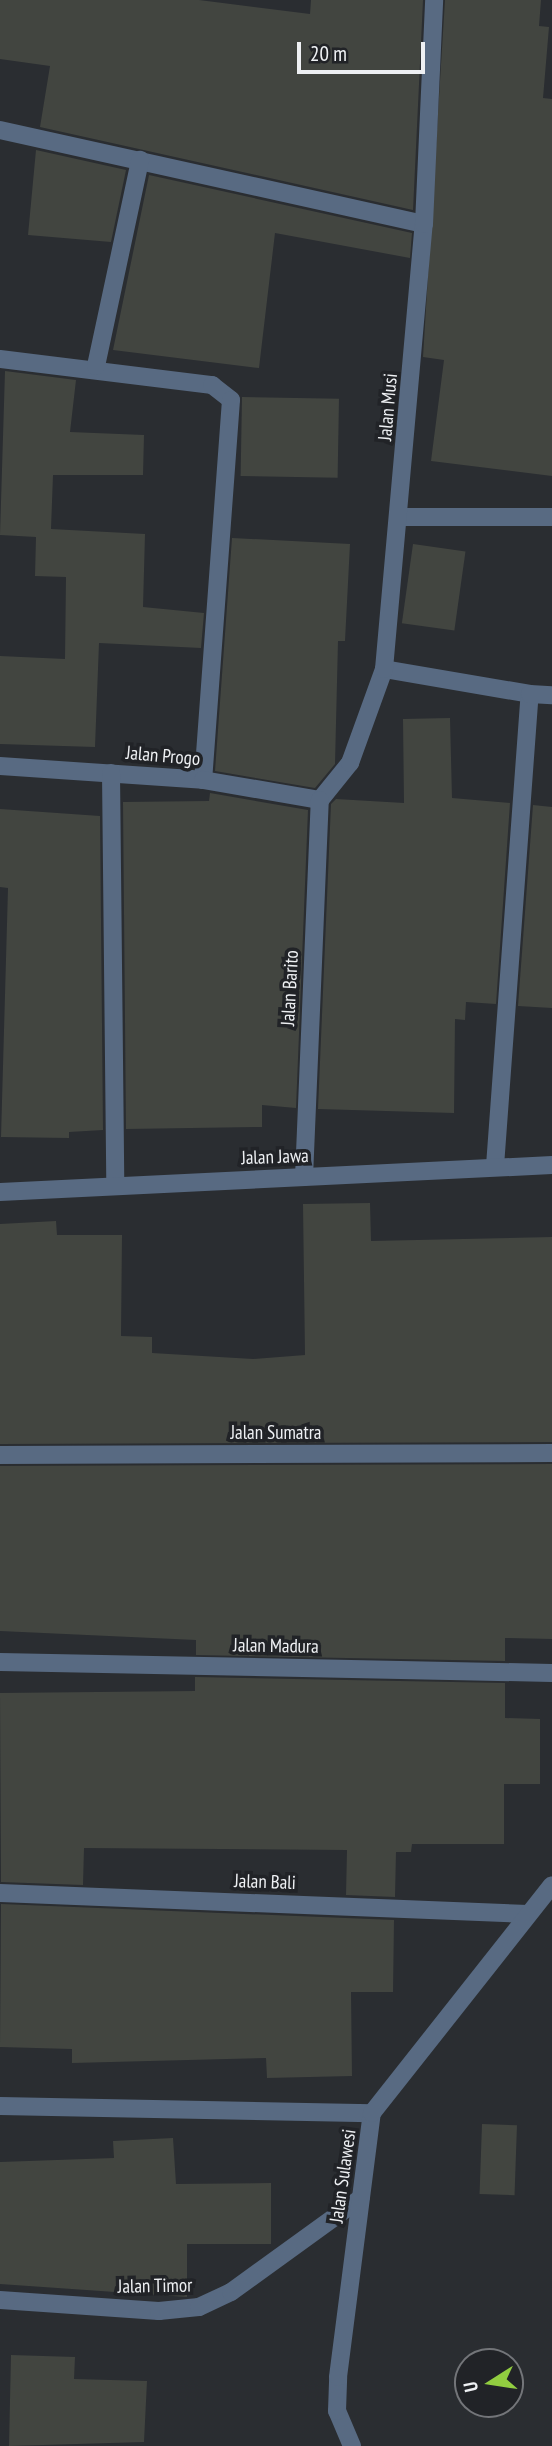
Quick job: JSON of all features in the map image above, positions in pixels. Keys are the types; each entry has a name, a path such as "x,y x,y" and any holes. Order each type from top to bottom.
{"street":[{"name":"Jalan Musi","path":"320,800 350,763 384,669 400,517 424,223 434,0"},
{"path":"0,130 424,223"},
{"path":"96,366 140,160"},
{"path":"0,359 96,366 212,384 234,412 203,780"},
{"path":"400,517 552,517"},
{"path":"384,669 530,694 552,695"},
{"path":"495,1166 530,694"},
{"name":"Jalan Progo","path":"0,766 203,780 320,800"},
{"path":"111,773 115,1185"},
{"name":"Jalan Barito","path":"304,1177 320,800"},
{"name":"Jalan Jawa","path":"0,1192 552,1165"},
{"name":"Jalan Sumatra","path":"0,1455 552,1453"},
{"name":"Jalan Madura","path":"0,1662 552,1673"},
{"name":"Jalan Sulawesi","path":"352,2446 337,2411 372,2113 552,1885"},
{"name":"Jalan Bali","path":"0,1894 528,1913"},
{"path":"0,2106 372,2113"},
{"name":"Jalan Timor","path":"0,2300 159,2311 199,2308 361,2199"}],"building":[{"path":"0,0 199,0 310,14 311,0 423,0 413,210 40,127 50,66 0,59"},
{"path":"445,0 541,0 539,26 549,27 543,98 552,99 552,476 431,461 444,360 423,357"},
{"path":"36,150 126,170 111,242 28,235"},
{"path":"149,175 412,233 410,258 275,233 259,368 113,350"},
{"path":"5,371 76,380 70,432 144,435 143,475 53,475 51,529 145,534 143,607 204,613 201,648 99,643 95,747 0,744 0,656 65,659 66,577 35,576 36,537 0,535"},
{"path":"242,397 339,399 338,478 241,476"},
{"path":"232,538 350,544 345,641 338,641 335,764 315,788 215,771"},
{"path":"413,544 465,551 454,631 402,623"},
{"path":"450,718 452,798 510,803 496,1004 466,1002 465,1020 455,1019 454,1113 318,1109 331,804 336,799 404,803 403,719"},
{"path":"210,793 308,810 296,1108 262,1105 262,1127 126,1129 123,802 209,801"},
{"path":"533,805 552,807 552,1008 518,1006"},
{"path":"0,809 100,816 103,1130 69,1132 69,1138 1,1137 8,888 0,887"},
{"path":"370,1203 371,1241 552,1237 552,1442 0,1444 0,1224 56,1221 57,1235 122,1235 121,1336 152,1337 152,1353 253,1359 305,1355 303,1204"},
{"path":"552,1464 552,1639 505,1638 505,1661 196,1655 196,1640 0,1631 0,1466"},
{"path":"195,1677 505,1683 505,1718 540,1719 540,1784 504,1784 504,1844 412,1844 411,1852 396,1852 395,1897 346,1895 347,1850 84,1848 83,1885 1,1882 0,1693 195,1691"},
{"path":"1,1904 394,1920 393,1992 351,1992 352,2076 267,2078 266,2058 72,2063 72,2049 0,2047"},
{"path":"482,2124 517,2125 515,2195 480,2194"},
{"path":"173,2138 176,2184 271,2183 271,2244 187,2244 187,2297 0,2284 0,2162 114,2158 113,2141"},
{"path":"11,2355 75,2357 74,2379 147,2381 144,2442 9,2446"}]}
